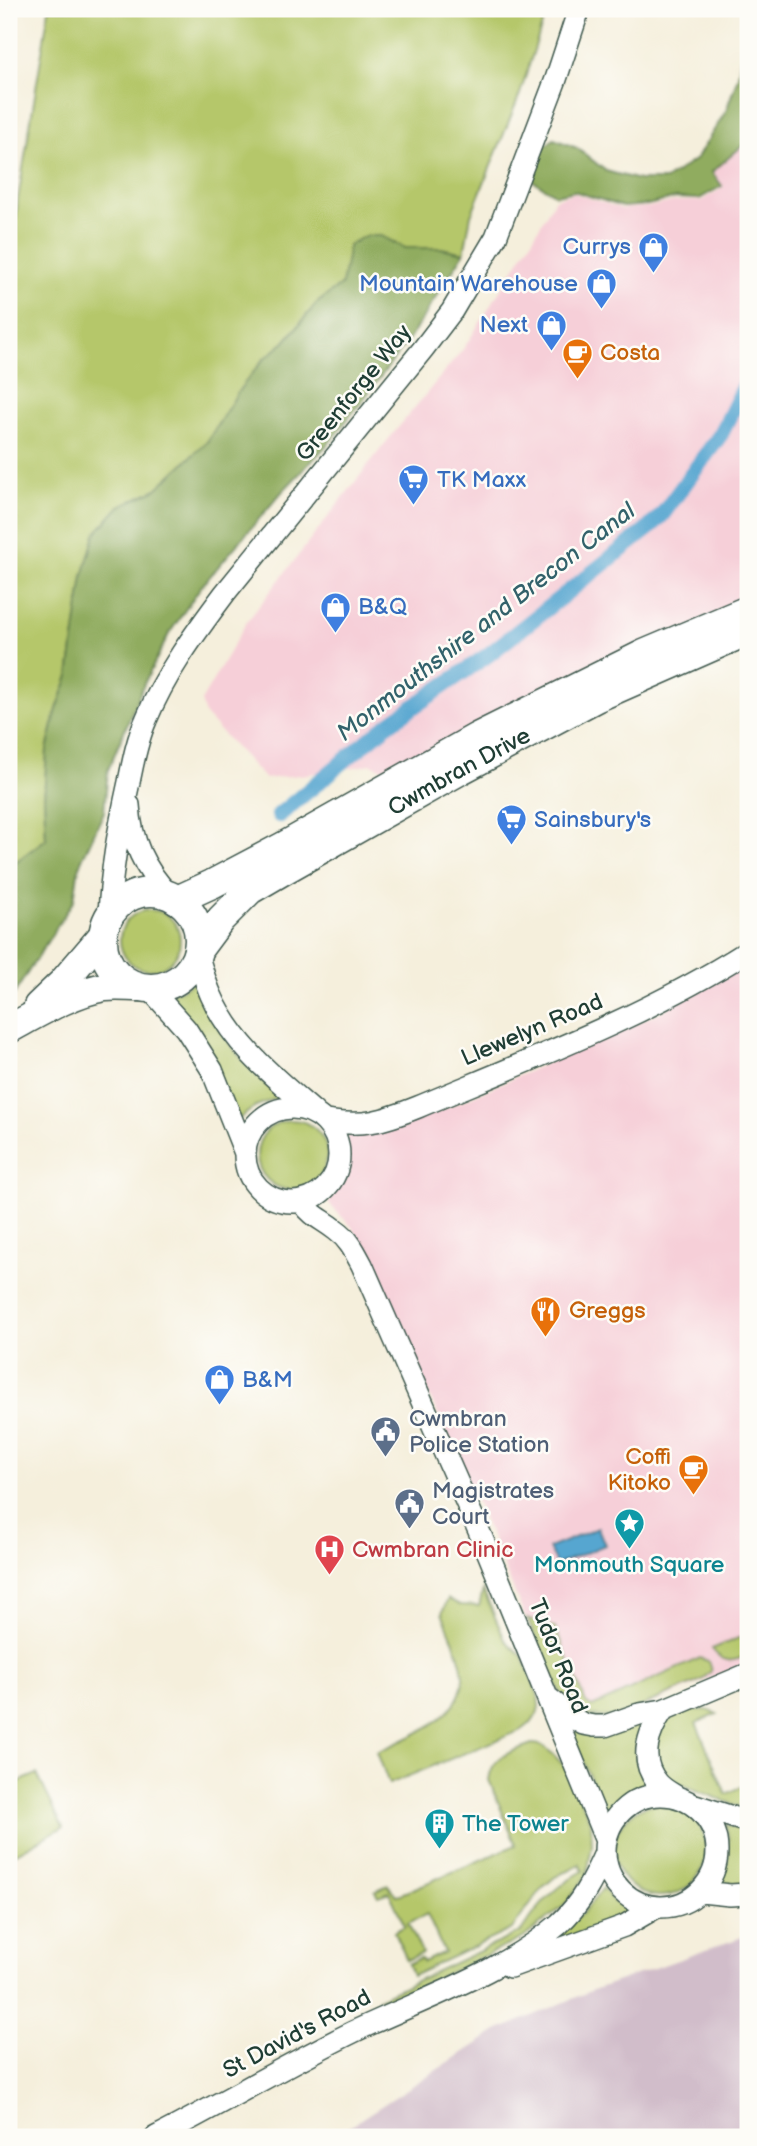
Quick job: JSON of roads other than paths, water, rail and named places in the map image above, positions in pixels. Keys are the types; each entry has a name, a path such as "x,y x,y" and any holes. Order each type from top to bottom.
{"main road":[{"name":"Cwmbran Drive","path":"173,897 212,884 477,737 644,654 748,610"},
{"name":"Cwmbran Drive","path":"198,952 221,919 250,890 461,770 596,698 748,631"},
{"path":"150,892 173,897 188,910 196,922 198,952 184,976 176,982 164,987 105,987 87,992 9,1029 62,983 106,925 115,907 131,896 150,892"},
{"path":"106,925 104,954 114,972 122,979 144,988"}],"street":[{"name":"Greenforge Way","path":"106,925 116,837 136,747 146,721 194,635 423,349 452,311 473,277 496,237 556,79 579,9"},
{"name":"Greenforge Way","path":"128,785 130,817 137,846 152,878 173,897"},
{"name":"Llewelyn Road","path":"321,1118 363,1124 398,1115 636,1013 720,969 748,951"},
{"path":"144,988 186,1029 212,1070 245,1153 252,1180 261,1191 274,1199 289,1203 302,1202 326,1189 339,1164 335,1134 236,1038 211,995 198,952"},
{"path":"245,1153 254,1128 276,1111 303,1109 321,1118"},
{"name":"Tudor Road","path":"302,1202 312,1215 338,1231 348,1241 362,1265 452,1467 549,1697 595,1812 605,1847"},
{"path":"549,1697 573,1718 594,1726 613,1724 639,1714 663,1710 748,1674"},
{"path":"663,1710 647,1739 648,1761 659,1784 705,1815 714,1830 718,1846 717,1863 701,1892 748,1894"},
{"name":"St David's Road","path":"156,2137 325,2046 465,1982 531,1944 559,1923 590,1887 616,1816 637,1800 664,1794 748,1822"},
{"path":"605,1847 610,1876 624,1894 633,1901 655,1908"},
{"name":"St David's Road","path":"465,1982 624,1926 655,1908 688,1902 701,1892"}],"water":[{"path":"598,1528 605,1545 556,1565 549,1548"}],"waterway":[{"name":"Monmouthshire and Brecon Canal","path":"279,815 386,726 488,655 649,528 662,515 721,434 748,379"}],"place":[{"name":"Currys","path":"654,274"},
{"name":"Mountain Warehouse","path":"601,311"},
{"name":"Next","path":"551,352"},
{"name":"Costa","path":"577,380"},
{"name":"TK Maxx","path":"414,507"},
{"name":"B&Q","path":"335,634"},
{"name":"Sainsbury's","path":"511,847"},
{"name":"Greggs","path":"546,1338"},
{"name":"B&M","path":"219,1407"},
{"name":"Cwmbran Police Station","path":"386,1459"},
{"name":"Coffi Kitoko","path":"694,1497"},
{"name":"Magistrates Court","path":"409,1531"},
{"name":"Monmouth Square","path":"629,1551"},
{"name":"Cwmbran Clinic","path":"329,1577"},
{"name":"The Tower","path":"439,1851"}]}
